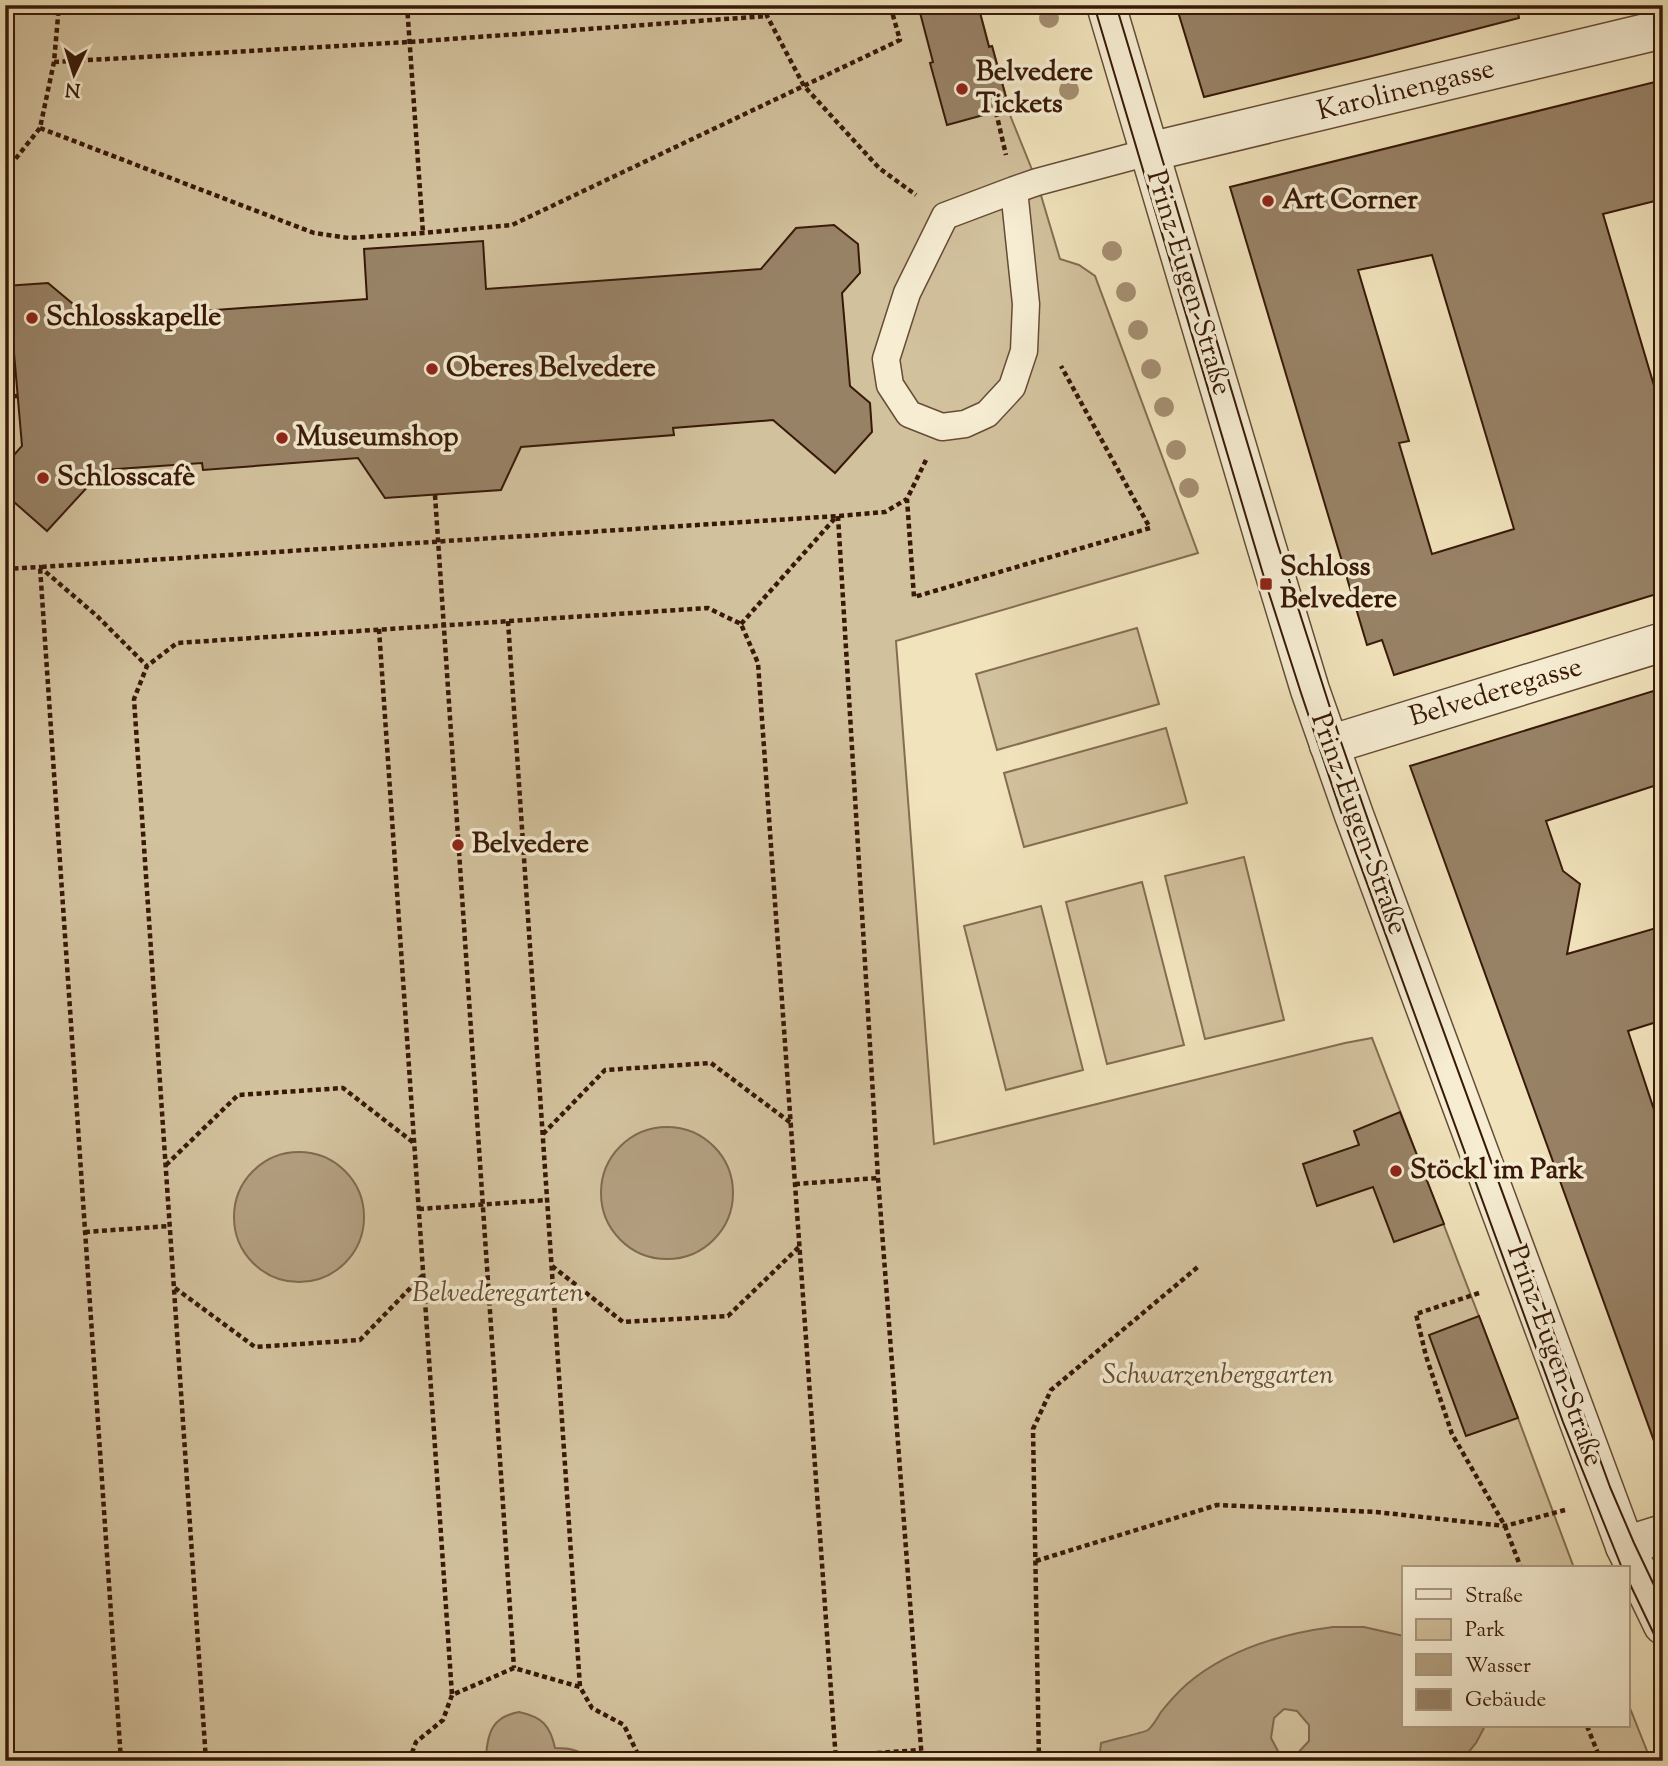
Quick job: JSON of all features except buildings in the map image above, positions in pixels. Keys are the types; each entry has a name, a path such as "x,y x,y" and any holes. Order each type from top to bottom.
{"street":[{"name":"Prinz-Eugen-Straße","path":"1105,5 1266,545 1329,746 1625,1546 1663,1625"},
{"name":"Karolinengasse","path":"1150,152 1663,29"},
{"name":"Belvederegasse","path":"1329,746 1663,642"},
{"path":"1625,1546 1663,1534"}],"lane":[{"path":"1014,190 1026,304 1024,351 1012,387 987,414 965,424 942,427 909,414 890,385 886,359 907,293 945,216 1014,190 1037,182 1150,152"}],"path":[{"path":"5,172 40,128 54,62 59,5"},
{"path":"407,5 423,233"},
{"path":"765,5 767,16 804,86 888,176"},
{"path":"40,128 314,233 349,238 512,225 900,40 890,5"},
{"path":"54,62 409,42 767,16"},
{"path":"5,569 838,516 885,512 906,499 914,597 1150,528 1059,363"},
{"path":"5,397 18,396"},
{"path":"435,495 514,1668"},
{"path":"741,624 838,516"},
{"path":"838,516 878,1178 922,1761"},
{"path":"40,567 97,616 147,666"},
{"path":"40,567 121,1761"},
{"path":"206,1761 134,699 147,666 177,643 708,608 741,624 758,663 836,1758"},
{"path":"508,621 580,1687 592,1708 624,1725 641,1761"},
{"path":"379,629 452,1695 443,1720 416,1742 409,1761"},
{"path":"542,1135 606,1070 710,1063 792,1123"},
{"path":"166,1165 238,1095 343,1088 414,1144"},
{"path":"796,1184 878,1178"},
{"path":"419,1209 547,1200"},
{"path":"85,1232 170,1226"},
{"path":"551,1266 623,1322 728,1315 800,1245"},
{"path":"1039,1761 1033,1429 1051,1390 1199,1266"},
{"path":"174,1287 255,1347 360,1340 423,1274"},
{"path":"1479,1293 1416,1314 1426,1356 1452,1434 1505,1526 1520,1566"},
{"path":"1036,1561 1217,1505 1376,1513 1505,1526 1563,1511"},
{"path":"452,1695 514,1668 580,1687"},
{"path":"1588,1728 1601,1761"},
{"path":"758,1761 836,1758 922,1750"}],"green space":[{"name":"Belvederegarten","path":"5,5 978,5 989,46 992,46 1008,110 1037,182 1060,259 1079,265 1095,276 1198,553 896,641 934,1144 1372,1038 1573,1566 1402,1566 1402,1728 1630,1728 1630,1708 1651,1761 5,1761"},
{"path":"1137,628 1159,704 997,750 976,674"},
{"path":"1166,728 1187,803 1024,847 1004,773"},
{"path":"1244,857 1284,1020 1205,1039 1165,876"},
{"path":"1142,882 1184,1045 1107,1064 1066,902"},
{"path":"1041,906 1083,1070 1006,1090 964,926"}],"water":[{"path":"667,1127 692,1132 713,1147 728,1168 733,1193 728,1218 713,1239 692,1254 667,1259 642,1254 621,1239 606,1218 601,1193 606,1168 621,1147 642,1132"},
{"path":"299,1152 324,1156 345,1171 360,1192 364,1217 360,1242 345,1263 324,1278 299,1282 274,1278 253,1263 238,1242 234,1217 238,1192 253,1171 274,1156"},
{"path":"1333,1627 1364,1627 1402,1636 1402,1728 1484,1728 1476,1743 1462,1761 1099,1761 1101,1743 1148,1730 1164,1708 1203,1672 1237,1652 1294,1634","holes":["1284,1709 1297,1711 1309,1725 1309,1741 1295,1756 1279,1753 1271,1738 1274,1718"]},
{"path":"519,1712 534,1716 544,1723 555,1748 575,1750 592,1761 459,1761 469,1756 486,1755 488,1739 494,1726 503,1717"}],"tram line":[{"path":"1094,5 1266,584 1341,812 1563,1422 1621,1566"},
{"path":"1116,5 1277,542 1341,742 1400,912 1610,1487 1663,1604"},
{"path":"1630,1584 1663,1653"}],"place":[{"name":"Belvedere Tickets","path":"962,89"},
{"name":"Art Corner","path":"1268,201"},
{"name":"Schlosskapelle","path":"32,318"},
{"name":"Oberes Belvedere","path":"432,369"},
{"name":"Museumshop","path":"282,438"},
{"name":"Schlosscafè","path":"43,478"},
{"name":"Schloss Belvedere","path":"1266,584"},
{"name":"Belvedere","path":"458,845"},
{"name":"Stöckl im Park","path":"1396,1171"}],"park label":[{"name":"Schwarzenberggarten","path":"1218,1376"}]}
